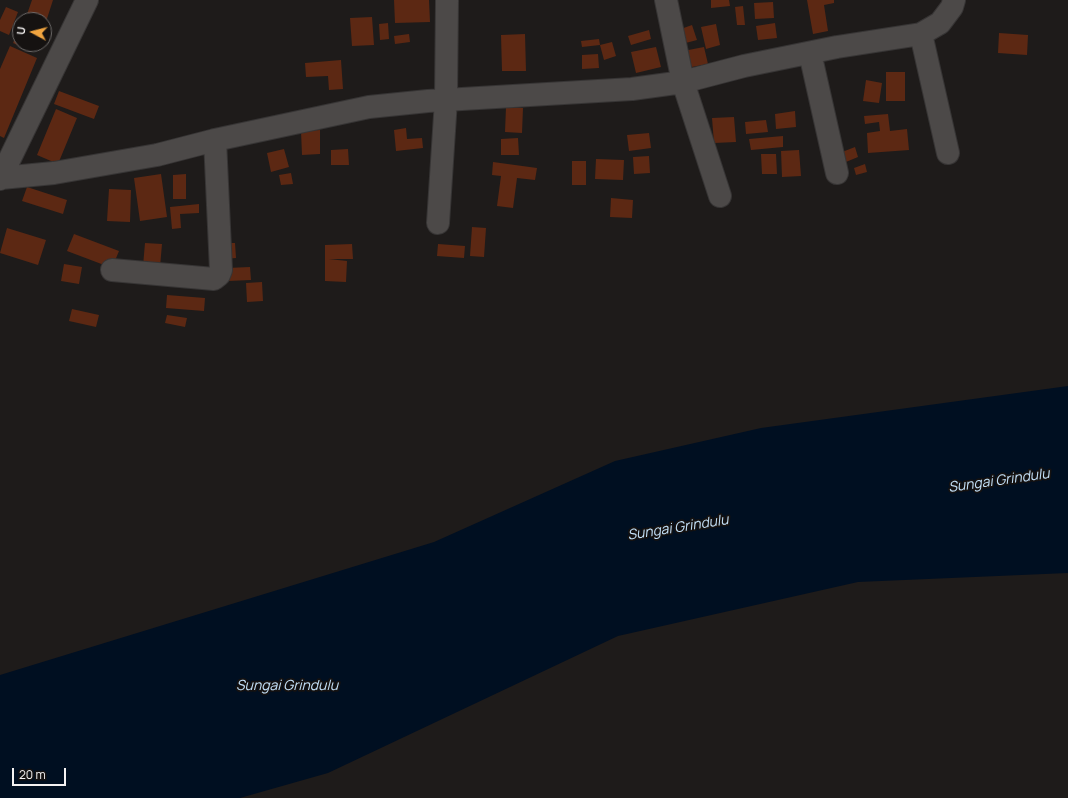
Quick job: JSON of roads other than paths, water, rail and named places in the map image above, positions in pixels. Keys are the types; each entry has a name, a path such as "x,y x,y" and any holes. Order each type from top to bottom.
{"street":[{"path":"0,179 87,0"},
{"path":"438,223 446,100 447,0"},
{"path":"666,0 683,82 720,196"},
{"path":"0,179 54,173 157,154 214,140 369,107 446,100 632,89 683,82 744,66 837,46 921,34 940,23 952,8 954,0"},
{"path":"921,34 948,153"},
{"path":"810,52 837,173"},
{"path":"112,270 214,279 219,275 221,270 214,140"}],"water":[{"name":"Sungai Grindulu","path":"1068,386 1068,573 858,582 618,636 328,773 240,798 0,798 0,675 434,542 615,461 761,428"}]}
